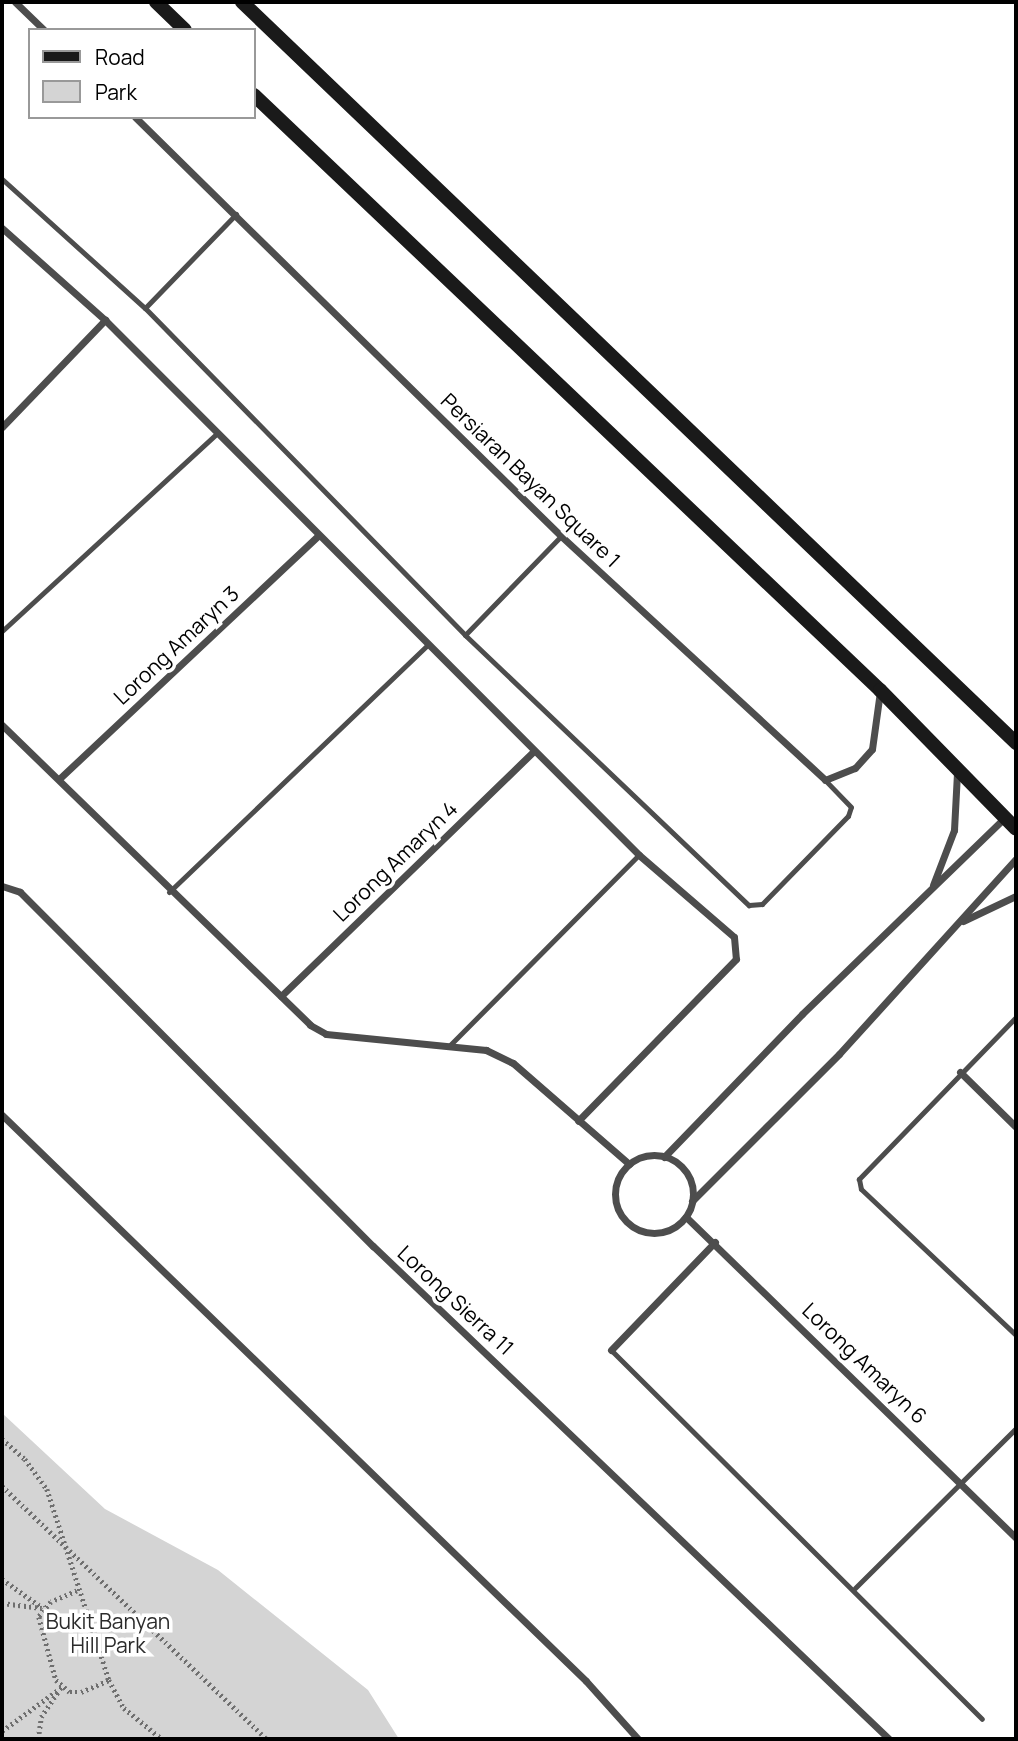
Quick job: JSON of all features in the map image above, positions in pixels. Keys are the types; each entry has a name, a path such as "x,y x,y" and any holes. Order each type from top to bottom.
{"street":[{"path":"15,2 42,28"},
{"path":"156,2 183,28"},
{"path":"242,2 1013,740 1016,755"},
{"path":"256,97 880,690 957,771 1010,819 1016,829"},
{"name":"Persiaran Bayan Square 1","path":"137,119 561,536 825,780"},
{"path":"2,228 105,320 215,435 639,855 734,937 738,948 736,959 578,1121"},
{"path":"2,427 105,320"},
{"name":"Lorong Amaryn 3","path":"59,779 317,537"},
{"path":"825,780 855,768 872,748 880,690"},
{"path":"2,725 59,779 169,892 310,1025 326,1034 486,1050 513,1063 629,1164"},
{"name":"Lorong Amaryn 4","path":"281,996 533,752"},
{"path":"929,892 954,830 957,771"},
{"path":"664,1157 802,1014 929,892 1010,819"},
{"path":"692,1201 839,1054 1016,859"},
{"name":"Lorong Sierra 11","path":"2,886 20,892 373,1246 645,1500 889,1739"},
{"path":"957,924 1016,897"},
{"path":"960,1072 1016,1127"},
{"path":"2,1115 576,1672 638,1739"},
{"path":"646,1156 664,1157 683,1168 693,1189 686,1217 667,1231 655,1233 632,1227 623,1219 615,1196 616,1184 629,1164 646,1156"},
{"name":"Lorong Amaryn 6","path":"686,1217 962,1482 1016,1538"},
{"path":"611,1350 715,1242"}],"lane":[{"path":"2,179 145,308 465,635 748,905 762,904 848,816 851,807 825,780"},
{"path":"145,308 236,214"},
{"path":"2,631 215,435"},
{"path":"465,635 561,536"},
{"path":"169,892 426,646"},
{"path":"450,1045 639,855"},
{"path":"1016,1017 859,1179 861,1189 1016,1335"},
{"path":"611,1350 855,1588 982,1719"},
{"path":"855,1588 1016,1429"}],"path":[{"path":"2,1439 25,1459 47,1489 71,1553 77,1591 109,1680 124,1708 162,1739"},
{"path":"2,1486 267,1739"},
{"path":"2,1579 43,1608"},
{"path":"2,1603 43,1608 77,1591"},
{"path":"43,1608 39,1627 62,1686"},
{"path":"62,1686 81,1692 109,1680"},
{"path":"2,1731 62,1686"},
{"path":"38,1739 41,1717 62,1686"}],"green space":[{"name":"Bukit Banyan Hill Park","path":"2,1413 105,1509 218,1570 368,1690 399,1739 2,1739"}]}
